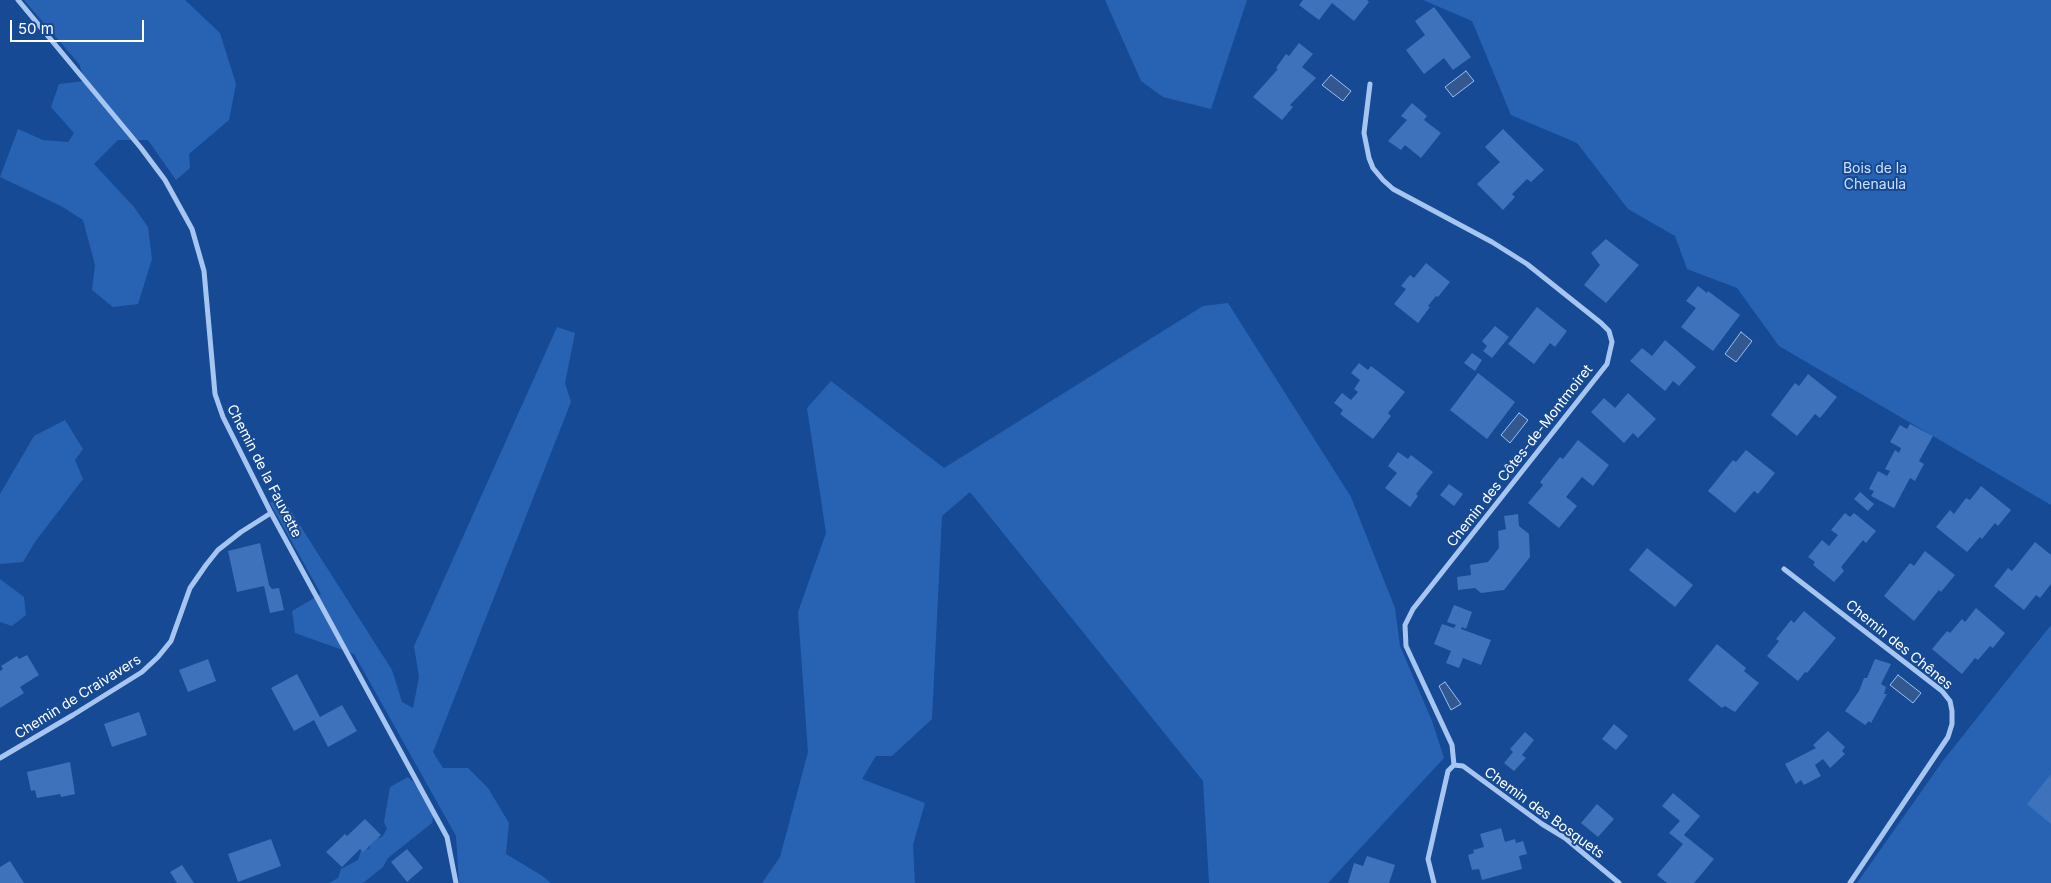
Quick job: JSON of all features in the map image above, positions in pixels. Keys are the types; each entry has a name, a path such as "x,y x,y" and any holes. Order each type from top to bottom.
{"street":[{"name":"Chemin de la Fauvette","path":"18,0 142,148 165,180 192,229 204,271 215,394 223,417 271,513 447,837 456,883"},
{"name":"Chemin des Côtes-de-Montmoiret","path":"1370,84 1364,133 1373,168 1383,180 1393,189 1492,242 1527,264 1601,323 1609,332 1612,342 1607,364 1413,609 1405,625 1406,646 1452,745 1454,764"},
{"name":"Chemin de Craivavers","path":"0,758 73,715 148,667 171,641 190,588 206,565 218,550 240,532 271,513"},
{"name":"Chemin des Chênes","path":"1784,569 1942,691 1950,701 1952,724 1948,737 1850,883"},
{"path":"1434,883 1428,859 1448,771 1454,764"},
{"name":"Chemin des Bosquets","path":"1454,764 1463,766 1542,824 1565,838 1619,883"}],"green space":[{"path":"24,0 185,0 220,33 236,84 229,120 189,154 190,168 176,180 148,140 118,140 94,164 134,207 148,227 152,259 138,304 113,307 92,290 95,265 83,220 61,206 0,177 18,129 43,140 68,142 74,133 51,107 59,84 85,81 79,64"},
{"path":"1105,0 1247,0 1211,109 1163,97 1141,81"},
{"name":"Bois de la Chenaula","path":"1423,0 2051,0 2051,505 1779,346 1737,288 1687,269 1675,236 1628,209 1577,143 1511,115 1472,21"},
{"path":"1228,303 1351,497 1395,608 1400,646 1432,721 1444,758 1328,883 1209,883 1203,781 970,492 942,516 932,719 892,756 876,756 862,779 925,803 913,845 915,883 762,883 780,857 808,752 798,612 826,533 807,408 831,381 944,468 1203,306"},
{"path":"557,327 575,333 565,383 571,402 433,752 443,768 468,768 488,788 509,823 506,854 551,883 459,883 456,836 354,654 295,633 292,611 321,594 270,503 280,494 392,670 402,702 413,708 419,677 414,646"},
{"path":"65,420 83,449 75,460 83,479 35,542 23,562 0,564 0,494 34,436"},
{"path":"0,579 24,597 26,615 12,626 0,622"},
{"path":"2051,625 2051,883 1857,883 1942,762"},
{"path":"408,777 421,789 434,812 432,823 388,858 383,867 363,883 329,883 338,878 341,869 358,860 362,848 369,849 372,840 382,837 387,829 384,822 390,787"}],"shaded area":[{"path":"1466,71 1474,81 1453,97 1445,87"},
{"path":"1331,75 1351,91 1343,101 1322,85"},
{"path":"1741,332 1752,341 1736,362 1725,354"},
{"path":"1519,413 1528,420 1510,443 1501,435"},
{"path":"1898,675 1921,693 1913,703 1890,685"},
{"path":"1445,682 1461,704 1451,710 1439,686"}],"building":[{"path":"1303,0 1367,0 1369,2 1354,21 1332,3 1319,20 1299,5"},
{"path":"1434,7 1471,57 1453,70 1444,58 1424,74 1406,50 1425,35 1415,21"},
{"path":"1299,43 1313,54 1302,67 1316,78 1290,105 1293,107 1282,120 1253,97 1278,69 1276,68 1286,54 1289,56"},
{"path":"1412,103 1427,116 1424,120 1441,133 1421,158 1405,145 1401,150 1388,141 1407,120 1401,116"},
{"path":"1503,129 1544,170 1531,182 1527,179 1512,194 1515,197 1503,210 1477,184 1500,162 1485,147"},
{"path":"1606,239 1639,265 1606,303 1584,285 1600,265 1591,253"},
{"path":"1426,263 1450,282 1428,306 1430,307 1418,323 1394,304 1406,289 1401,286 1410,275 1414,278"},
{"path":"1698,286 1707,293 1708,291 1740,315 1713,351 1681,327 1696,308 1686,301"},
{"path":"1537,307 1567,331 1555,347 1550,343 1534,364 1508,344"},
{"path":"1495,326 1509,337 1492,358 1483,351 1487,346 1482,341"},
{"path":"1665,340 1696,367 1679,386 1673,381 1665,391 1630,361 1642,348 1652,356"},
{"path":"1472,353 1482,360 1475,371 1464,363"},
{"path":"1359,363 1368,370 1371,366 1405,392 1388,413 1391,416 1373,439 1340,414 1343,410 1334,403 1342,393 1351,400 1358,392 1354,389 1360,380 1351,373"},
{"path":"1478,373 1515,402 1487,439 1450,410"},
{"path":"1808,374 1837,397 1820,418 1815,414 1797,436 1771,415 1795,383 1799,386"},
{"path":"1628,393 1656,419 1638,438 1633,433 1624,443 1591,412 1604,398 1615,408"},
{"path":"1910,424 1933,436 1919,461 1924,464 1915,481 1910,478 1894,508 1871,496 1874,491 1869,489 1878,471 1887,476 1890,471 1885,469 1895,450 1899,453 1901,448 1890,442 1900,425 1907,429"},
{"path":"1578,440 1609,465 1593,486 1582,477 1566,497 1577,506 1559,528 1528,503 1543,485 1540,482 1560,457 1563,459"},
{"path":"1746,450 1775,473 1758,494 1754,491 1735,513 1708,491 1733,460 1736,462"},
{"path":"1398,452 1408,459 1411,455 1433,472 1416,494 1418,496 1410,507 1385,488 1397,473 1388,466"},
{"path":"1449,484 1463,494 1454,506 1440,495"},
{"path":"1981,486 2011,510 1998,526 1995,523 1982,539 1980,537 1967,552 1936,527 1950,510 1954,514 1966,498 1970,500"},
{"path":"1860,492 1874,504 1868,511 1854,499"},
{"path":"1845,513 1850,517 1854,513 1876,531 1866,543 1863,540 1841,567 1844,571 1834,582 1813,565 1815,562 1808,557 1822,540 1829,546 1838,535 1831,530"},
{"path":"1518,514 1519,526 1529,534 1530,557 1504,590 1481,593 1475,588 1458,590 1457,577 1471,575 1470,565 1488,562 1499,548 1498,531 1506,529 1504,516"},
{"path":"2035,542 2051,555 2051,584 2040,598 2036,595 2024,610 1994,586 2008,568 2012,571"},
{"path":"260,543 269,585 272,589 279,588 284,610 270,613 264,586 237,592 228,551"},
{"path":"1647,548 1693,585 1675,607 1629,570"},
{"path":"1925,551 1955,575 1941,592 1939,590 1914,621 1884,596 1910,563 1914,566"},
{"path":"1454,605 1472,612 1466,629 1462,627 1461,629 1491,640 1481,665 1463,658 1459,668 1446,663 1451,651 1434,644 1442,624 1454,628 1456,625 1447,622"},
{"path":"1976,608 2005,633 1993,648 1990,646 1978,660 1975,658 1962,674 1932,649 1947,631 1950,633 1962,619 1965,622"},
{"path":"1804,611 1836,638 1798,681 1767,656 1779,641 1776,639 1791,620 1794,623"},
{"path":"1717,644 1746,668 1744,671 1759,683 1735,712 1725,706 1722,708 1688,680"},
{"path":"27,655 39,675 20,687 24,693 0,708 0,671 3,669 1,666 17,656 19,659"},
{"path":"208,659 216,681 188,692 179,670"},
{"path":"1875,659 1891,664 1881,684 1886,687 1884,694 1887,694 1871,723 1869,721 1865,725 1845,711 1859,691 1864,678 1867,678"},
{"path":"297,674 320,717 342,705 357,731 328,747 314,720 294,731 271,688"},
{"path":"139,712 147,735 112,747 104,724"},
{"path":"1614,724 1628,736 1616,750 1602,739"},
{"path":"1828,731 1845,747 1842,751 1845,754 1830,768 1823,759 1815,765 1821,776 1804,785 1801,780 1796,784 1785,764 1816,748 1813,745"},
{"path":"1525,732 1534,740 1522,755 1526,758 1514,771 1504,763 1513,752 1510,749"},
{"path":"70,762 75,794 61,797 60,794 37,798 35,790 31,791 27,772"},
{"path":"2051,774 2051,824 2027,804"},
{"path":"1673,793 1700,816 1684,835 1714,859 1694,883 1667,883 1657,875 1683,844 1669,833 1680,821 1662,806"},
{"path":"1597,804 1614,819 1598,837 1581,823"},
{"path":"365,819 381,835 363,852 360,849 342,867 326,852"},
{"path":"1501,828 1505,842 1515,839 1516,843 1523,841 1527,854 1519,856 1522,869 1482,880 1479,869 1472,870 1468,855 1474,853 1473,850 1484,847 1480,834"},
{"path":"271,839 281,866 238,882 228,854"},
{"path":"407,849 423,868 407,882 391,862"},
{"path":"1367,856 1395,865 1389,883 1348,883 1354,863 1363,866"},
{"path":"10,861 24,883 0,883 0,867"},
{"path":"182,865 194,883 177,883 170,872"}]}
